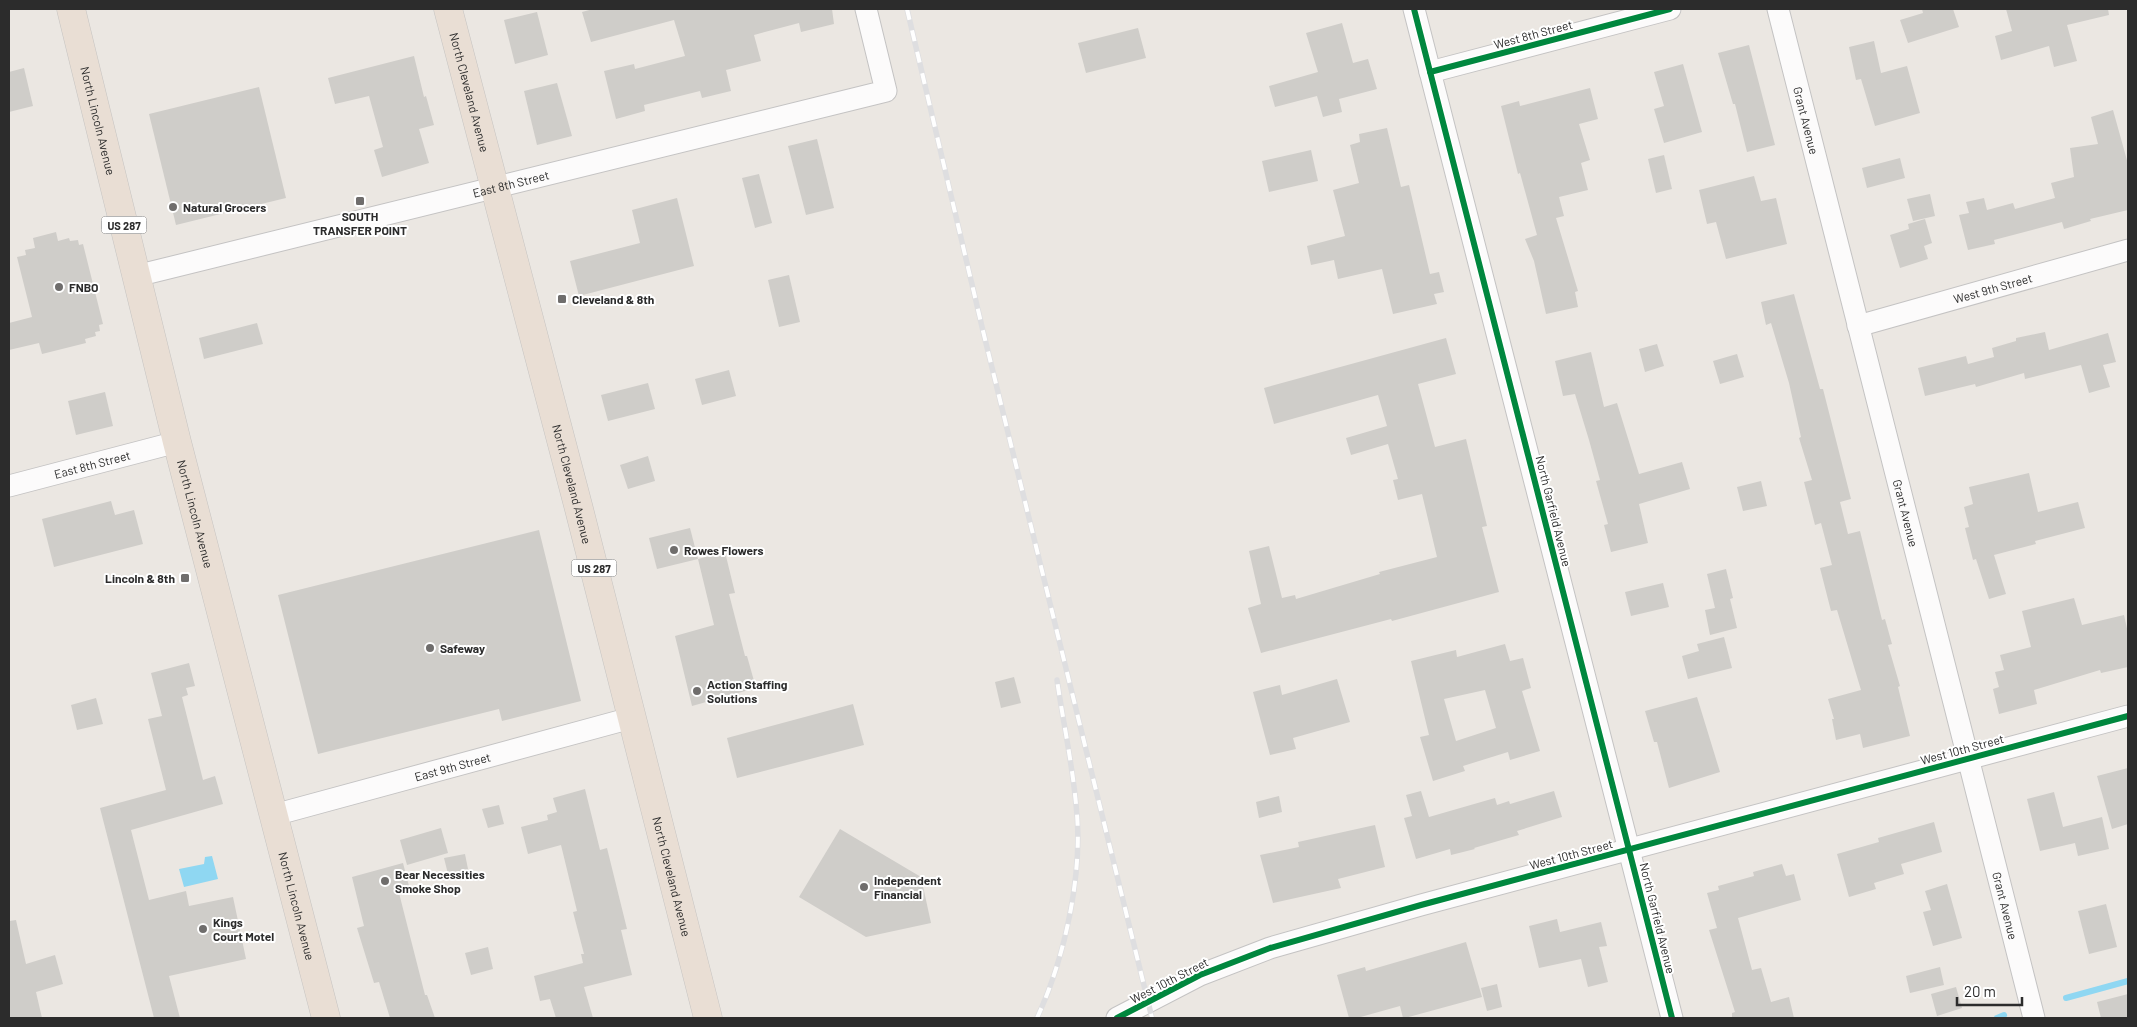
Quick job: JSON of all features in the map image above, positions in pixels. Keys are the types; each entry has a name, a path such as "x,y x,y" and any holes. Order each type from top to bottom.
{"highway":[{"name":"North Lincoln Avenue","path":"71,9 177,442 326,1018"},
{"name":"North Cleveland Avenue","path":"448,9 708,1018"}],"street":[{"name":"East 8th Street","path":"136,276 886,91 866,9"},
{"name":"North Garfield Avenue","path":"1414,9 1672,1018"},
{"name":"West 8th Street","path":"1430,72 1670,9"},
{"name":"Grant Avenue","path":"1778,9 1970,758 2034,1018"},
{"name":"West 9th Street","path":"1858,326 2128,250"},
{"name":"East 8th Street","path":"9,486 177,442"},
{"name":"West 10th Street","path":"1117,1018 1200,975 1270,948 2128,716"},
{"name":"East 9th Street","path":"274,815 631,718"}],"water":[{"path":"212,856 218,879 184,887 179,869 204,864 205,857"}],"building":[{"path":"593,9 832,9 834,24 801,32 799,23 754,35 761,61 726,70 731,91 702,98 700,91 644,105 645,111 616,119 604,71 634,64 635,69 685,56 674,20 591,42 582,12"},
{"path":"1922,9 1953,9 1959,27 1908,43 1900,20 1923,13"},
{"path":"2006,9 2108,9 2109,15 2067,25 2077,61 2054,67 2049,46 2001,60 1995,36 2012,31"},
{"path":"537,12 548,55 515,64 504,20"},
{"path":"1342,23 1353,63 1368,59 1377,89 1339,99 1342,112 1323,117 1317,96 1275,107 1269,86 1318,72 1306,33"},
{"path":"1138,28 1146,58 1086,73 1078,43"},
{"path":"1874,41 1881,73 1907,66 1920,113 1875,126 1861,79 1856,80 1849,47"},
{"path":"1749,45 1775,145 1747,152 1735,104 1733,104 1718,53"},
{"path":"414,56 424,97 426,96 434,125 419,129 429,163 382,177 374,150 383,147 369,96 335,104 328,78"},
{"path":"1683,64 1702,132 1664,143 1654,109 1664,106 1654,72"},
{"path":"24,68 33,106 9,112 9,72"},
{"path":"557,83 572,136 537,145 524,91"},
{"path":"259,87 286,198 176,225 149,114"},
{"path":"1590,88 1598,119 1579,124 1590,160 1581,163 1588,190 1559,197 1564,216 1556,218 1578,291 1575,292 1578,307 1546,314 1534,261 1525,239 1537,235 1520,173 1518,174 1501,106 1519,101 1520,106"},
{"path":"2113,110 2128,164 2128,210 2090,219 2091,221 2064,229 2062,222 1994,240 1995,244 1968,250 1959,215 1969,213 1966,202 1984,198 1987,210 2013,203 2015,209 2055,198 2051,183 2074,177 2070,148 2098,144 2091,117"},
{"path":"1387,128 1401,187 1409,185 1430,274 1439,272 1444,292 1434,294 1437,304 1393,314 1382,269 1338,279 1334,260 1311,265 1307,246 1345,236 1333,190 1359,183 1350,145 1360,142 1359,134"},
{"path":"817,139 834,208 806,215 788,146"},
{"path":"1311,150 1318,181 1269,192 1262,161"},
{"path":"1664,155 1672,189 1656,193 1648,159"},
{"path":"1900,158 1905,178 1867,188 1862,168"},
{"path":"759,174 772,223 755,228 742,178"},
{"path":"1754,176 1761,201 1776,198 1787,244 1726,259 1716,222 1707,224 1699,190"},
{"path":"1930,194 1935,216 1913,221 1907,199"},
{"path":"677,198 694,266 579,296 570,261 640,243 632,210"},
{"path":"1925,219 1932,243 1924,246 1928,259 1900,268 1890,235 1909,229 1908,224"},
{"name":"FNBO","path":"56,232 58,241 69,238 70,241 78,240 79,245 83,244 103,324 99,325 100,331 95,332 96,336 85,339 86,343 42,354 39,343 9,350 9,323 32,317 17,257 26,255 25,250 35,248 33,238"},
{"path":"789,275 800,322 779,327 768,280"},
{"path":"1794,294 1820,389 1823,389 1851,499 1840,502 1848,534 1860,531 1882,620 1885,619 1892,644 1888,645 1900,686 1898,687 1910,736 1863,748 1860,734 1836,740 1832,719 1834,719 1828,699 1861,690 1837,610 1831,611 1820,568 1832,565 1821,523 1815,525 1804,482 1812,480 1799,438 1801,437 1789,383 1771,323 1766,325 1761,302"},
{"path":"257,323 263,344 204,359 199,338"},
{"path":"2045,332 2049,350 2108,333 2116,362 2103,365 2110,387 2089,393 2081,365 2025,379 2024,373 1976,387 1975,384 1925,396 1918,368 1966,356 1968,364 1994,357 1992,348 2016,341 2016,338"},
{"path":"1446,338 1456,374 1418,384 1435,447 1466,439 1487,526 1482,527 1499,592 1392,621 1391,619 1261,653 1248,608 1261,604 1249,551 1269,546 1282,598 1295,595 1296,599 1380,574 1379,572 1437,557 1422,494 1398,500 1393,480 1398,479 1388,444 1351,455 1346,438 1387,426 1378,395 1274,424 1264,388"},
{"path":"1657,344 1664,366 1645,372 1639,349"},
{"path":"1591,352 1604,407 1617,403 1639,474 1682,462 1690,489 1639,504 1648,543 1611,552 1604,525 1608,524 1596,481 1600,480 1589,440 1575,394 1563,396 1555,361"},
{"path":"1737,354 1744,377 1720,384 1713,361"},
{"path":"729,370 736,396 702,405 695,379"},
{"path":"648,383 655,409 608,421 601,395"},
{"path":"105,392 113,426 76,435 68,401"},
{"path":"648,456 655,481 628,489 620,465"},
{"path":"2029,473 2038,512 2078,502 2085,528 2035,541 2036,544 1994,555 2006,594 1989,599 1976,559 1973,560 1965,528 1969,527 1964,507 1973,504 1969,487"},
{"path":"1761,481 1767,506 1743,511 1737,487"},
{"path":"111,501 115,515 134,510 143,544 54,567 42,519"},
{"path":"690,528 698,559 657,569 649,538"},
{"name":"Safeway","path":"539,530 581,701 502,721 499,709 318,754 278,595"},
{"path":"725,552 735,593 729,594 745,656 747,656 756,688 692,706 675,636 714,625 698,559"},
{"path":"1726,569 1733,598 1730,599 1737,628 1710,635 1705,610 1715,608 1707,574"},
{"path":"1663,583 1669,607 1631,616 1625,592"},
{"path":"2074,598 2082,625 2124,615 2128,633 2128,667 2101,673 2100,670 2034,690 2037,704 1999,714 1993,689 1999,687 1995,672 2004,670 2000,655 2031,647 2022,611"},
{"path":"1724,637 1732,668 1688,679 1682,656 1699,651 1697,644"},
{"path":"1505,644 1510,661 1523,658 1531,688 1522,691 1540,751 1510,760 1508,752 1463,766 1465,771 1433,781 1420,737 1429,735 1411,661 1456,650 1457,657","holes":["1485,690 1496,728 1456,741 1444,699"]},
{"path":"189,663 195,686 186,688 188,695 182,697 203,780 215,776 223,804 131,830 149,900 186,891 189,906 233,897 246,959 169,976 180,1018 154,1018 100,808 166,790 148,719 162,716 151,673"},
{"path":"1014,677 1021,703 1001,708 995,682"},
{"path":"1337,679 1350,722 1293,738 1296,749 1270,755 1253,692 1280,685 1282,695"},
{"path":"1697,697 1720,772 1669,788 1657,742 1654,742 1645,711"},
{"path":"96,698 103,724 77,730 71,705"},
{"path":"853,704 864,745 737,778 727,738"},
{"path":"2128,768 2128,824 2112,829 2097,776"},
{"path":"585,789 600,850 607,848 627,929 621,930 632,975 584,987 593,1018 556,1018 550,999 540,1001 534,976 583,963 581,954 584,954 573,912 577,911 561,845 528,854 521,827 548,820 547,815 557,812 553,798"},
{"path":"1421,791 1429,817 1495,798 1497,805 1509,801 1510,804 1554,791 1562,817 1517,831 1519,835 1475,849 1451,855 1450,849 1416,859 1404,818 1412,816 1406,795"},
{"path":"2054,792 2063,827 2102,817 2109,849 2078,856 2075,843 2040,851 2027,799"},
{"path":"1279,796 1282,812 1259,818 1256,802"},
{"path":"499,805 504,824 488,828 482,809"},
{"path":"1934,822 1942,852 1901,864 1904,874 1874,883 1876,889 1849,897 1837,854 1879,842 1878,838"},
{"path":"1375,825 1385,867 1338,879 1341,888 1273,903 1260,855 1299,847 1298,842"},
{"path":"441,828 448,853 407,865 400,840"},
{"name":"Independent Financial","path":"840,829 921,877 931,923 866,937 799,897"},
{"path":"465,854 469,874 449,878 444,858"},
{"path":"403,863 410,890 399,893 425,995 427,995 435,1018 390,1018 379,982 374,983 357,928 364,926 352,877"},
{"path":"1782,864 1786,876 1794,874 1801,900 1738,918 1752,970 1761,968 1771,1002 1789,997 1794,1018 1732,1018 1732,1013 1735,1012 1709,930 1717,928 1707,893 1719,890 1718,886 1754,876 1753,872"},
{"path":"1947,884 1962,938 1933,946 1923,912 1931,910 1925,891"},
{"path":"2106,904 2117,947 2089,954 2078,911"},
{"path":"1557,919 1560,932 1601,922 1607,946 1599,947 1608,982 1588,987 1581,959 1539,968 1529,926"},
{"path":"16,920 26,964 55,955 63,984 36,992 42,1018 9,1018 9,921"},
{"path":"1466,942 1482,997 1405,1018 1403,1018 1400,1006 1357,1018 1349,1018 1337,975 1365,967 1366,971"},
{"path":"488,947 493,969 471,975 465,953"},
{"path":"1940,967 1944,985 1910,993 1906,976"},
{"path":"1497,984 1502,1007 1487,1011 1481,988"},
{"path":"1956,987 1962,1008 1937,1016 1931,994"},
{"path":"2128,994 2128,1018 2101,1018 2097,1002"}],"waterway":[{"path":"2066,998 2128,981"},
{"path":"1997,1018 2004,1015"}],"railway":[{"path":"907,9 983,331 1152,1018"},
{"path":"1037,1018 1056,969 1064,942 1075,885 1077,857 1078,830 1076,804 1057,680"}],"cycle path":[{"path":"1414,9 1672,1018"},
{"path":"1430,72 1670,9"},
{"path":"1117,1018 1200,975 1270,948 1421,905 2128,716"}],"place":[{"name":"SOUTH TRANSFER POINT","path":"360,201"},
{"name":"Natural Grocers","path":"173,207"},
{"name":"FNBO","path":"59,287"},
{"name":"Cleveland & 8th","path":"562,299"},
{"name":"Rowes Flowers","path":"674,550"},
{"name":"Lincoln & 8th","path":"185,578"},
{"name":"Safeway","path":"430,648"},
{"name":"Action Staffing Solutions","path":"697,691"},
{"name":"Bear Necessities Smoke Shop","path":"385,881"},
{"name":"Independent Financial","path":"864,887"},
{"name":"Kings Court Motel","path":"203,929"}]}
